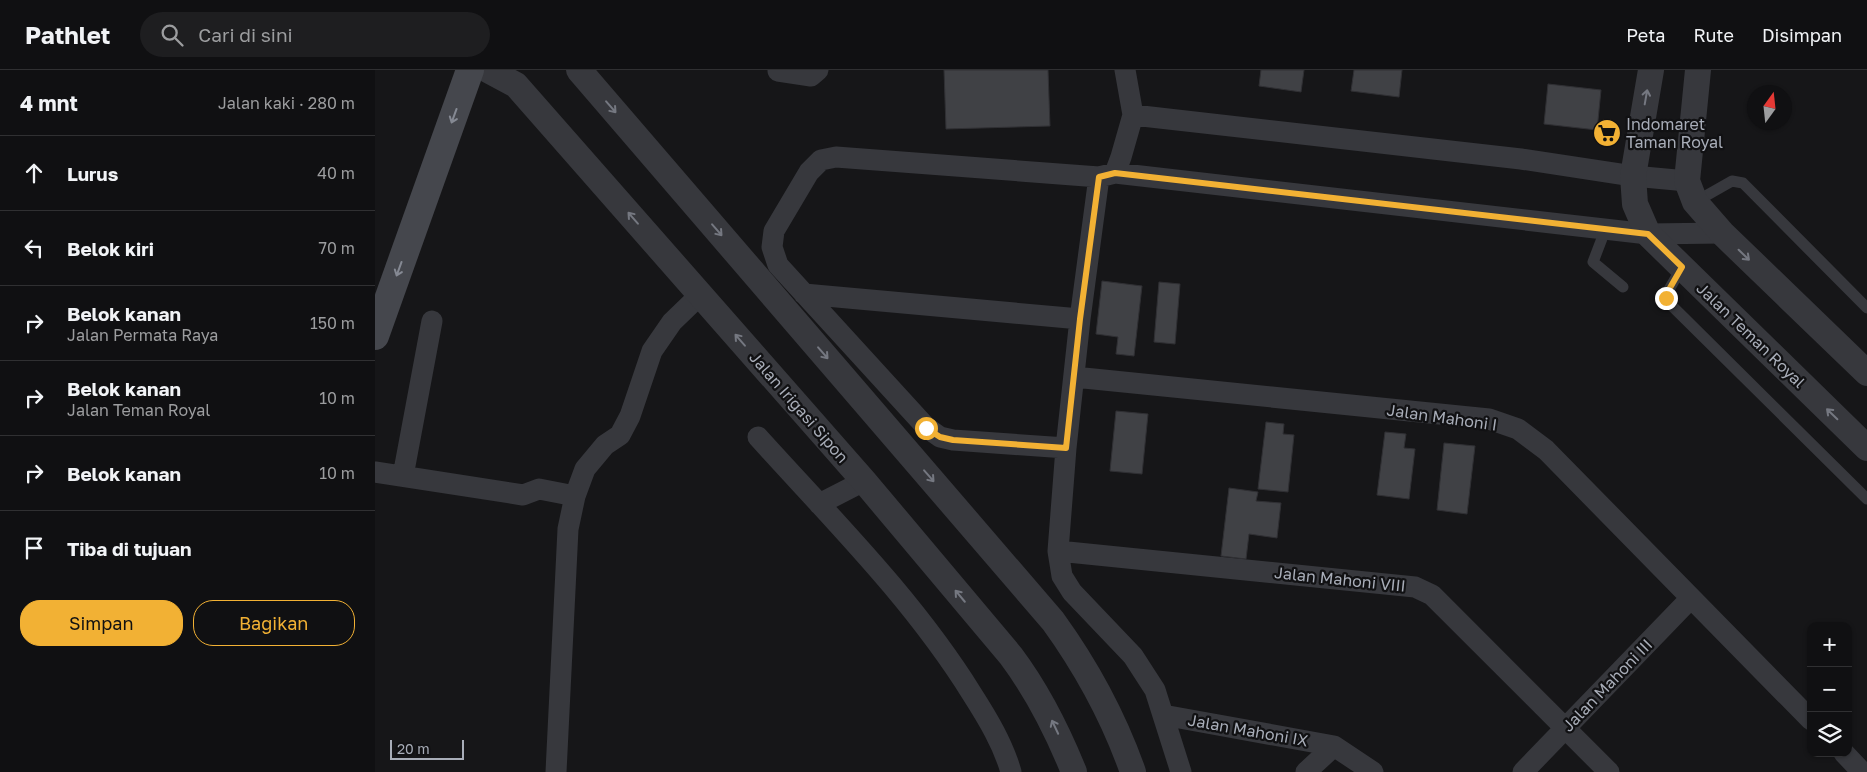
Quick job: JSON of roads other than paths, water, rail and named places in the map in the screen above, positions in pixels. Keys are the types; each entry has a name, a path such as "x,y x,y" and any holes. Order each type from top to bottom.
{"main road":[{"path":"375,336 470,70"}],"street":[{"name":"Jalan Irigasi Sipon","path":"487,70 516,85 864,481 1011,656 1030,681 1049,715 1074,772"},
{"path":"579,70 1053,621 1075,652 1099,693 1133,772"},
{"path":"778,71 811,76 819,70"},
{"path":"1125,70 1133,114 1121,157 1107,175 1080,319 1066,448 1058,551 1062,576 1072,592 1133,656 1155,690 1181,772"},
{"name":"Jalan Teman Royal","path":"1651,70 1633,176 1635,204 1648,234 1867,448"},
{"path":"1691,192 1698,70"},
{"path":"1133,114 1521,159 1633,176 1691,192 1722,233 1867,373"},
{"path":"1066,448 975,442 940,437 926,428 778,265 772,247 774,231 809,172 821,160 836,157 1107,175 1648,234 1722,233"},
{"path":"556,772 568,529 575,496 585,469 605,445 620,435 630,416 652,351 672,322 701,294"},
{"path":"804,294 1080,319"},
{"path":"403,476 432,321"},
{"name":"Jalan Mahoni I","path":"1074,377 1489,419 1518,429 1546,450 1807,716"},
{"path":"758,437 903,599 956,668 996,732 1011,772"},
{"path":"375,472 523,494 539,489 575,496"},
{"path":"819,504 864,481"},
{"name":"Jalan Mahoni VIII","path":"1058,551 1415,587 1432,595 1609,772"},
{"name":"Jalan Mahoni III","path":"1523,772 1691,598"},
{"name":"Jalan Mahoni IX","path":"1163,715 1334,746 1373,772"},
{"name":"Jalan Mahoni IX","path":"1306,772 1334,746"},
{"path":"1848,757 1862,772"}],"lane":[{"path":"1691,192 1732,181 1743,183 1867,308"},
{"path":"1606,228 1593,262 1623,287"},
{"path":"1682,267 1667,293 1667,301 1867,499"}],"place":[{"name":"Indomaret Taman Royal","path":"1607,133"}]}
